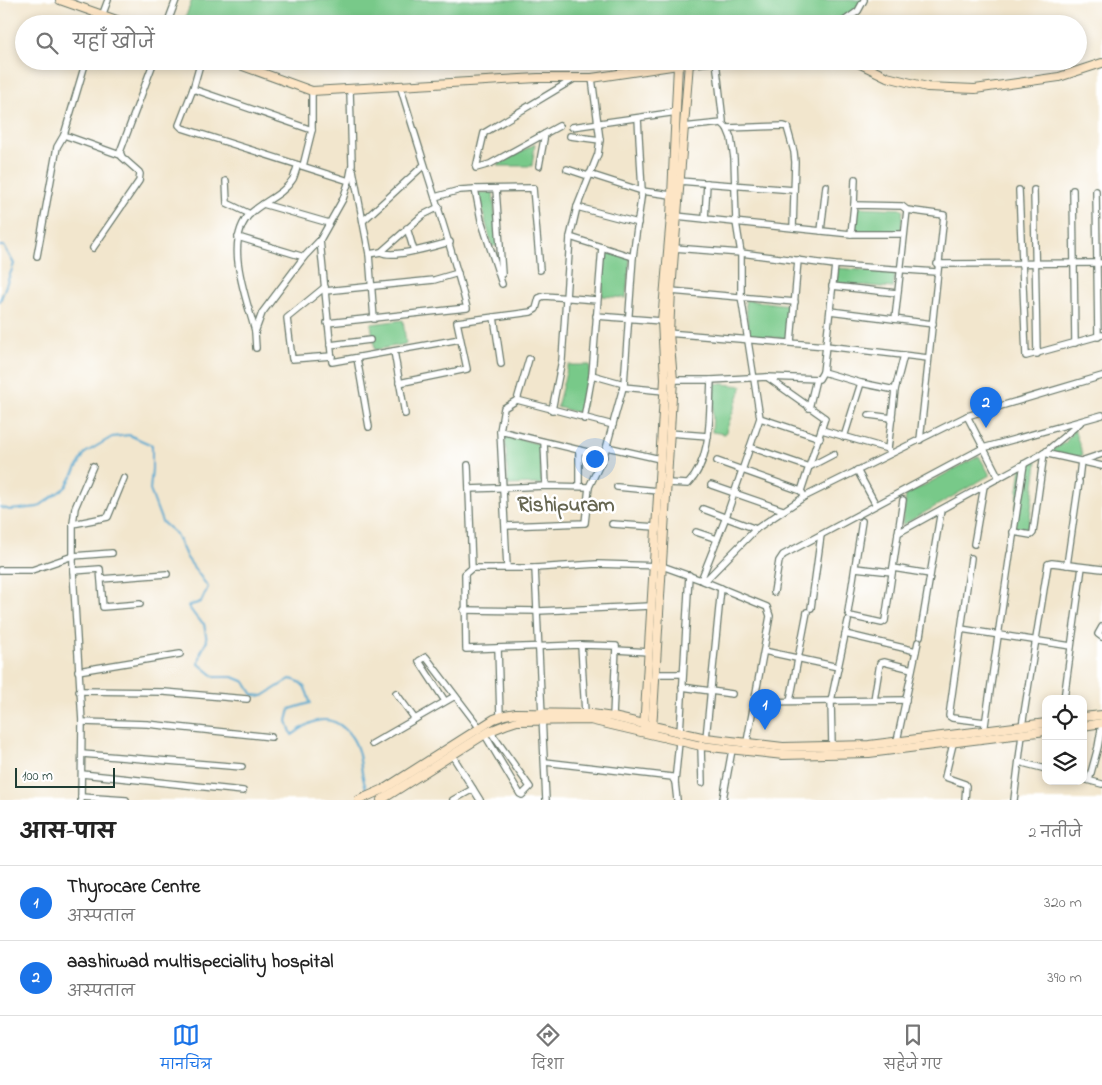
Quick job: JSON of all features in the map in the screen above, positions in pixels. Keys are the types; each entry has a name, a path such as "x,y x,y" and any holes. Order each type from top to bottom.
{"street":[{"path":"60,0 102,15 108,0"},
{"path":"170,15 176,0"},
{"path":"852,15 858,11 864,0"},
{"path":"1087,68 1102,63"},
{"path":"38,256 57,147 64,135 83,70"},
{"path":"120,155 151,70"},
{"path":"198,70 179,125 180,127 350,181"},
{"path":"254,70 312,91 538,78 592,78 641,70"},
{"path":"666,333 662,321 677,112 683,70"},
{"path":"648,725 655,674 658,566 670,433 666,333 684,126 684,70"},
{"path":"703,581 760,418 742,296 741,253 736,222 734,158 731,138 723,121 717,70"},
{"path":"874,70 887,76 927,87 975,89 1060,77 1081,70"},
{"path":"552,410 562,360 570,237 577,207 598,154 600,140 592,78"},
{"path":"559,126 490,164 476,168 484,133 574,79"},
{"path":"400,85 450,242 470,320"},
{"path":"193,89 312,130"},
{"path":"255,332 262,313 320,240 343,199 350,181 352,165 350,90"},
{"path":"256,348 255,332 237,260 238,237 241,228 250,214 279,194 292,179 300,165 312,130 312,91"},
{"path":"572,127 677,112"},
{"path":"585,523 589,487 607,447 623,385 633,257 642,191 638,118"},
{"path":"684,126 787,127 794,152 793,228"},
{"path":"540,166 545,134"},
{"path":"64,135 120,155 140,174 139,181 93,248"},
{"path":"570,136 600,140"},
{"path":"352,165 369,254 374,319"},
{"path":"363,222 424,165"},
{"path":"567,169 642,191 671,195"},
{"path":"850,234 855,179"},
{"path":"226,181 227,203 250,214"},
{"path":"679,181 794,190"},
{"path":"705,219 707,183"},
{"path":"821,231 826,186"},
{"path":"435,197 475,188 533,188 540,270"},
{"path":"475,188 481,220 502,284 496,189"},
{"path":"1019,190 1026,356 1100,336 1100,263 1096,191"},
{"path":"1034,190 1037,354"},
{"path":"1073,190 1075,344"},
{"path":"264,204 329,223"},
{"path":"854,206 902,206 907,210 944,215 936,272 920,440"},
{"path":"381,252 423,215 439,207"},
{"path":"577,207 638,223"},
{"path":"895,319 907,210"},
{"path":"676,216 850,234 904,234"},
{"path":"407,228 414,251"},
{"path":"238,237 304,258"},
{"path":"570,237 633,257"},
{"path":"320,240 332,362 460,339"},
{"path":"369,254 414,251 450,242"},
{"path":"584,419 592,375 602,247"},
{"path":"674,248 741,253 835,265 936,272"},
{"path":"791,342 798,260"},
{"path":"938,264 1100,263"},
{"path":"669,380 753,379 767,377 819,379 823,372 835,265"},
{"path":"332,356 292,359 288,318 325,289 434,280 458,273"},
{"path":"832,286 897,292"},
{"path":"671,291 795,302"},
{"path":"400,383 467,369 457,322 534,311 542,296 598,300"},
{"path":"327,323 467,308"},
{"path":"830,311 932,324"},
{"path":"596,316 662,321"},
{"path":"494,317 501,364"},
{"path":"666,333 791,342 928,358"},
{"path":"330,345 370,340"},
{"path":"394,351 405,414"},
{"path":"889,451 895,390 904,356"},
{"path":"357,358 370,426"},
{"path":"507,567 500,431 504,408 516,400 529,360"},
{"path":"823,372 895,390"},
{"path":"592,375 623,385 664,391"},
{"path":"703,581 756,528 804,497 889,451 920,440 967,416 1102,376"},
{"path":"767,377 825,418 801,491"},
{"path":"809,408 816,379"},
{"path":"648,734 648,652 651,606 658,566 656,527 664,391 669,380"},
{"path":"666,483 685,484 698,472 708,436 711,380"},
{"path":"844,437 861,383"},
{"path":"516,400 613,425"},
{"path":"869,415 892,418"},
{"path":"774,592 780,558 876,505 984,448 1102,415"},
{"path":"967,416 999,478"},
{"path":"760,418 820,438"},
{"path":"898,533 1044,453 1081,422"},
{"path":"822,430 889,451"},
{"path":"500,431 604,456"},
{"path":"670,433 708,436"},
{"path":"544,442 546,486"},
{"path":"607,447 660,459"},
{"path":"750,447 809,467 834,454"},
{"path":"579,450 579,486"},
{"path":"1044,453 1102,466"},
{"path":"1013,532 1033,534 1044,453"},
{"path":"1080,461 1102,454"},
{"path":"717,461 801,491 804,497"},
{"path":"1067,565 1080,461"},
{"path":"468,464 472,568"},
{"path":"984,732 1024,464"},
{"path":"94,466 75,508 73,524 73,571 82,722 81,798 126,800"},
{"path":"857,470 876,505"},
{"path":"73,524 108,517 124,478"},
{"path":"710,485 783,510"},
{"path":"468,489 546,486 589,487"},
{"path":"974,544 984,486"},
{"path":"617,487 658,491"},
{"path":"862,522 849,614 882,623 885,621 903,500"},
{"path":"703,509 756,528"},
{"path":"897,741 919,639 941,510"},
{"path":"506,526 594,522"},
{"path":"612,524 656,527"},
{"path":"696,532 717,540"},
{"path":"790,701 809,610 821,535"},
{"path":"0,570 32,570 73,556 112,553"},
{"path":"971,558 949,717 985,722"},
{"path":"613,717 616,650 614,645 466,648 465,574 472,568 535,568 597,564 658,566 703,581 769,609 770,616 746,748"},
{"path":"1014,800 1022,731 1048,564 1102,569"},
{"path":"1065,695 1082,567"},
{"path":"535,568 546,800"},
{"path":"855,568 930,574"},
{"path":"73,571 100,569 103,607 140,604"},
{"path":"101,580 167,574"},
{"path":"680,733 689,576"},
{"path":"706,738 721,588"},
{"path":"464,610 538,611 651,606"},
{"path":"832,746 831,701 848,621"},
{"path":"1102,627 1098,634 1102,637"},
{"path":"961,628 1071,646"},
{"path":"845,634 916,652"},
{"path":"582,645 585,713"},
{"path":"498,648 500,716"},
{"path":"616,650 648,652"},
{"path":"764,651 838,667"},
{"path":"78,672 180,654"},
{"path":"445,702 419,661 426,657 479,727"},
{"path":"874,700 880,663 884,662 912,669"},
{"path":"655,674 682,674"},
{"path":"682,687 732,694"},
{"path":"79,691 164,692 247,699"},
{"path":"396,693 414,719"},
{"path":"372,744 455,696"},
{"path":"754,702 906,700"},
{"path":"384,795 479,727 500,716 516,713 542,717 590,720 679,742 732,750 869,745 984,732 1042,731"},
{"path":"361,799 384,795 505,724 542,717 585,713 613,717 783,755 869,753 953,744 1022,731 1042,724"},
{"path":"1087,717 1102,715"},
{"path":"82,722 147,724 271,737"},
{"path":"1087,725 1102,723 1098,747 1087,776"},
{"path":"487,733 530,787 522,795 520,794 487,733"},
{"path":"677,800 675,782 679,742"},
{"path":"953,744 945,777 965,784 965,800"},
{"path":"701,746 702,783"},
{"path":"723,799 732,750"},
{"path":"82,754 242,767"},
{"path":"452,755 480,800"},
{"path":"545,762 672,777 675,782"},
{"path":"1019,762 1042,768"},
{"path":"82,774 243,791"},
{"path":"1087,779 1102,784"},
{"path":"453,800 473,789"}],"green space":[{"path":"192,0 864,0 851,15 186,15"},
{"path":"535,144 532,166 498,166 498,164"},
{"path":"493,192 498,246 492,246 478,193"},
{"path":"857,207 903,209 901,232 855,232"},
{"path":"605,252 630,258 626,298 602,296"},
{"path":"838,268 895,273 893,288 836,283"},
{"path":"745,300 790,305 788,339 749,335"},
{"path":"403,320 406,344 375,350 371,324"},
{"path":"568,365 590,365 582,414 557,407"},
{"path":"714,383 742,386 725,434 712,432"},
{"path":"1074,429 1083,455 1073,458 1048,452 1066,442"},
{"path":"505,435 539,444 542,484 508,485"},
{"path":"979,456 990,475 903,525 906,495"},
{"path":"1035,459 1037,463 1028,532 1013,529 1021,467"}],"waterway":[{"path":"0,246 4,246 14,264 0,301"},
{"path":"0,507 10,510 38,507 66,487 85,453 112,437 129,435 152,445 150,490 162,522 176,534 187,558 208,587 201,602 188,606 204,624 207,641 201,652 199,664 215,677 233,677 245,682 253,695 263,696 290,679 302,684 310,703 290,709 287,721 292,735 319,720 329,720 340,725 350,734 356,745 368,793"}],"place":[{"name":"aashirwad multispeciality hospital","path":"986,428"},
{"name":"Thyrocare Centre","path":"765,730"}],"district":[{"name":"Rishipuram","path":"566,506"}]}
